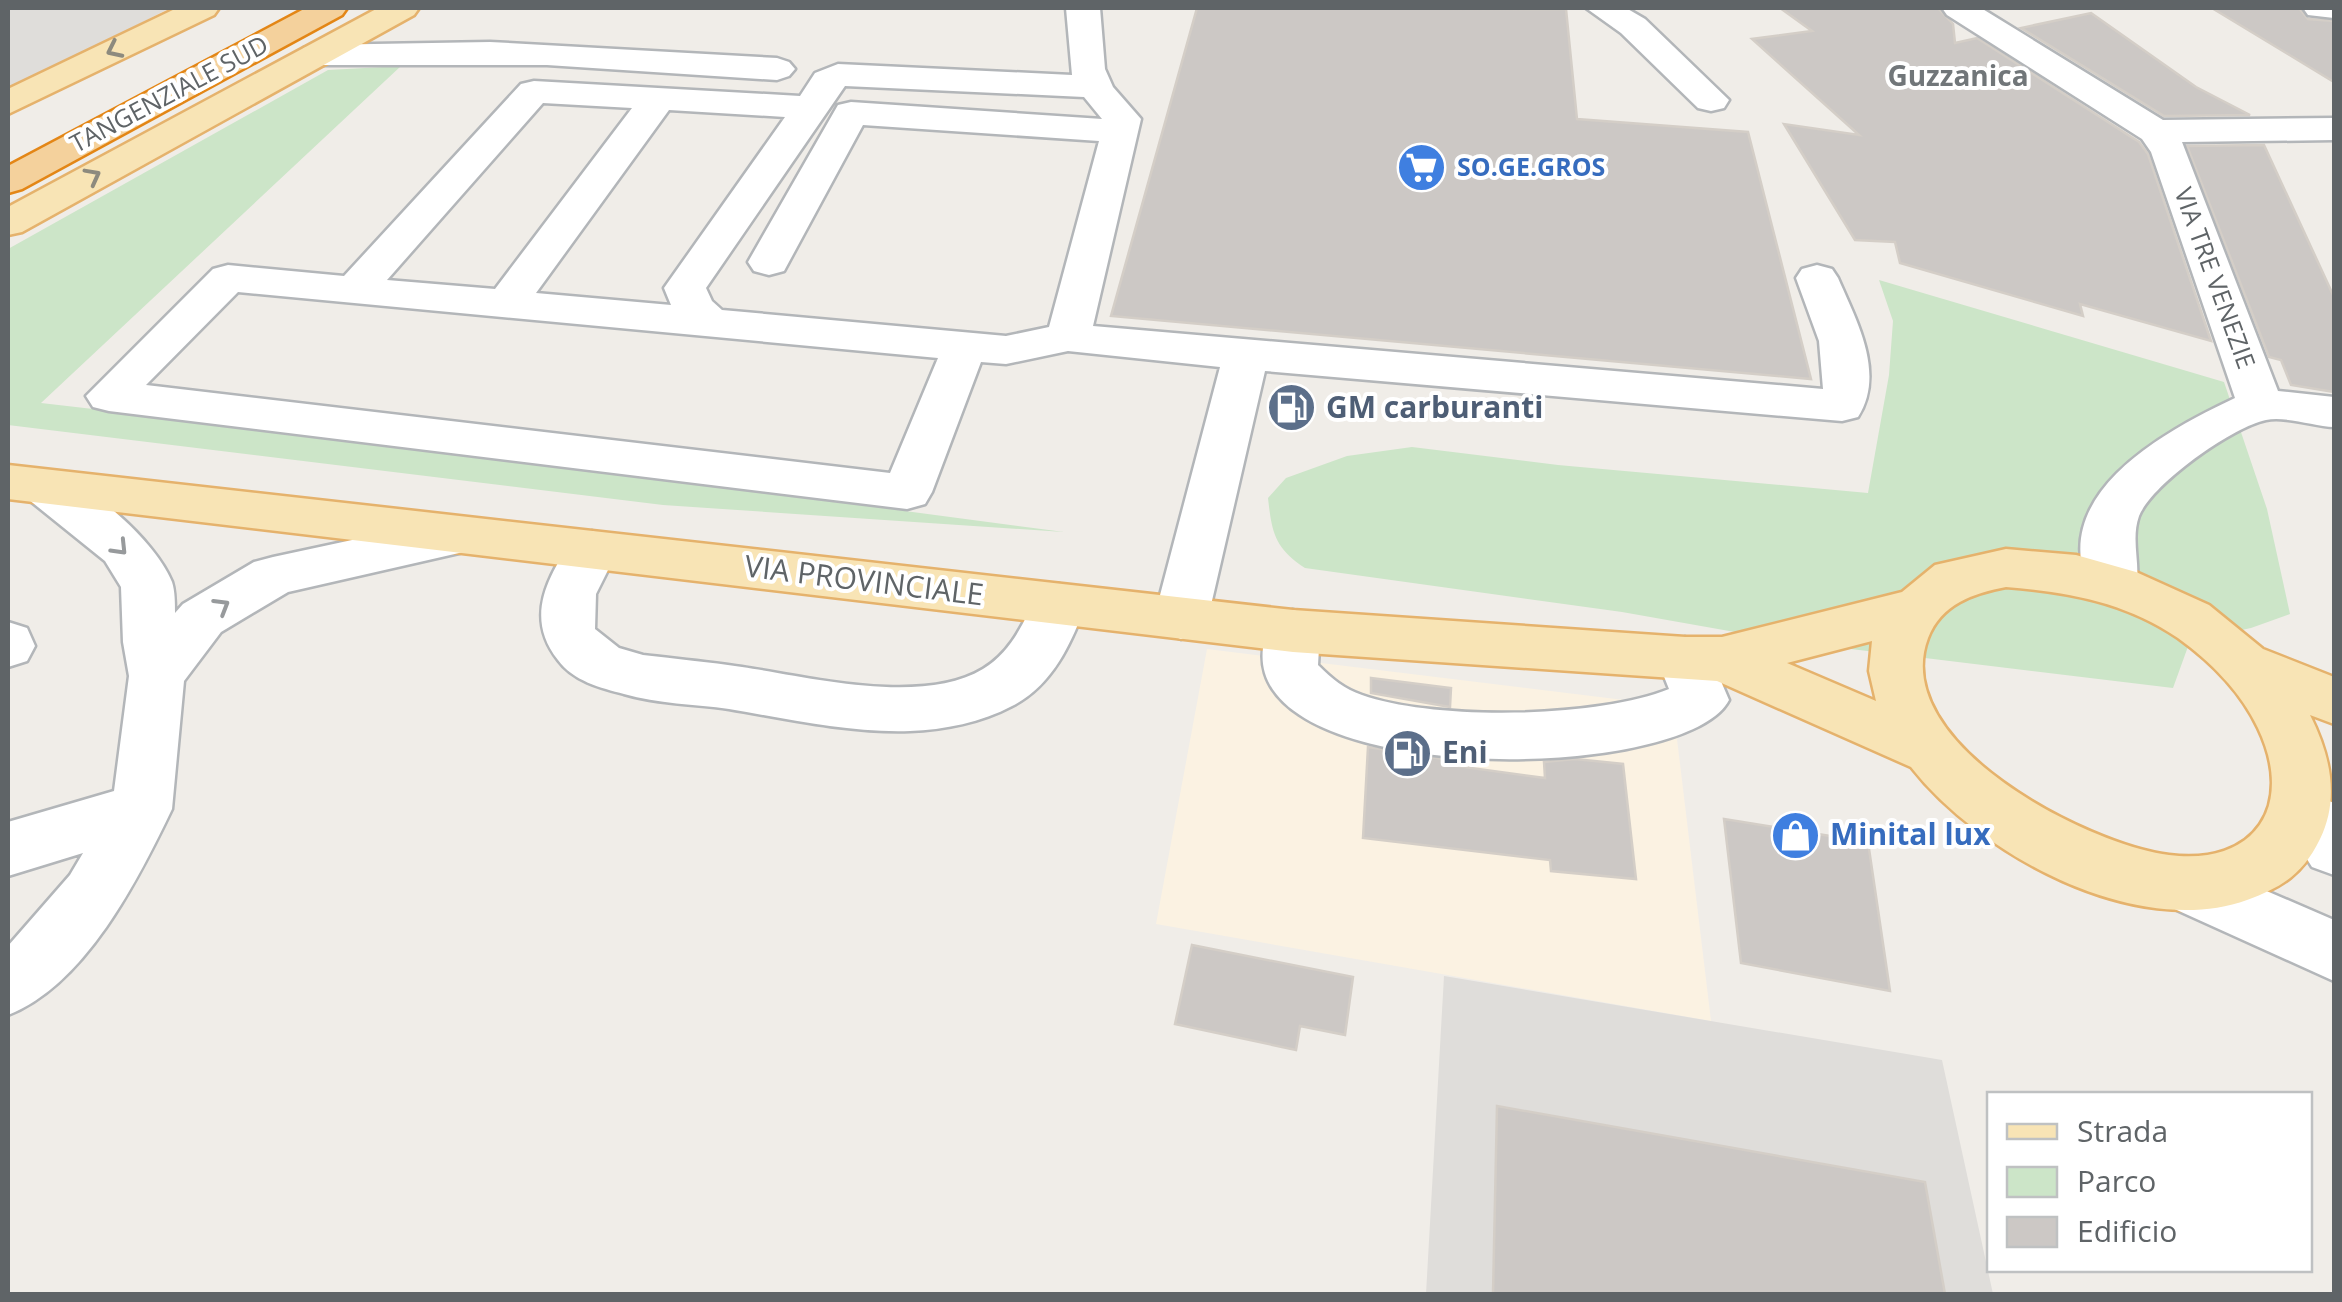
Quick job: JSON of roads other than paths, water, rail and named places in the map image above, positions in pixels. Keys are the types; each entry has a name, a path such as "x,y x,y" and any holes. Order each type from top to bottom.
{"highway":[{"name":"TANGENZIALE SUD","path":"8,146 276,8"},
{"name":"TANGENZIALE SUD","path":"8,181 330,8"}],"main road":[{"path":"8,102 202,8"},
{"path":"8,222 402,8"},
{"name":"VIA PROVINCIALE","path":"26,484 1293,631 1704,658 1912,610 1954,579 2006,568 2068,572 2113,584 2197,624 2254,667 2334,701"},
{"name":"VIA PROVINCIALE","path":"1912,610 1896,640 1898,687 1928,750 1970,792 2030,834 2138,878 2190,886 2238,876 2295,842 2326,806 2303,732 2254,667"},
{"name":"VIA PROVINCIALE","path":"1704,658 1928,750"}],"street":[{"path":"1068,336 1123,118 1086,74 1082,8"},
{"path":"1603,8 1633,26 1711,100"},
{"path":"1959,8 2155,131 2334,129"},
{"path":"2320,8 2334,8"},
{"path":"316,55 403,51 628,56 798,71 819,94"},
{"path":"710,322 693,308 685,288 819,94 838,75 1094,87"},
{"path":"355,290 534,92 659,99 819,94"},
{"path":"507,303 626,138 659,99"},
{"path":"769,262 852,113 1120,131"},
{"name":"VIA TRE VENEZIE","path":"2113,584 2108,545 2116,510 2135,480 2187,442 2260,404 2170,152 2155,131"},
{"path":"965,346 907,492 110,396 228,278 507,303 965,346 1006,350 1068,336 1842,406 1849,387 1845,348 1817,278"},
{"path":"1180,618 1246,354"},
{"path":"2260,404 2334,412"},
{"path":"8,984 33,966 92,895 142,809 157,676 150,642 147,585 124,548 26,484"},
{"path":"157,676 202,618 272,576 459,535"},
{"path":"592,550 572,582 565,615 574,642 600,664 642,675 872,706 942,705 996,688 1034,661 1060,604"},
{"path":"1293,631 1289,660 1294,676 1328,707 1364,721 1444,732 1552,732 1606,728 1656,718 1701,700 1704,658"},
{"path":"8,849 142,809"},
{"path":"2190,886 2334,952"}],"place":[{"name":"SO.GE.GROS","path":"1422,167"},
{"name":"GM carburanti","path":"1291,408"},
{"name":"Eni","path":"1407,753"},
{"name":"Minital lux","path":"1795,835"}],"district":[{"name":"Guzzanica","path":"1958,76"}]}
